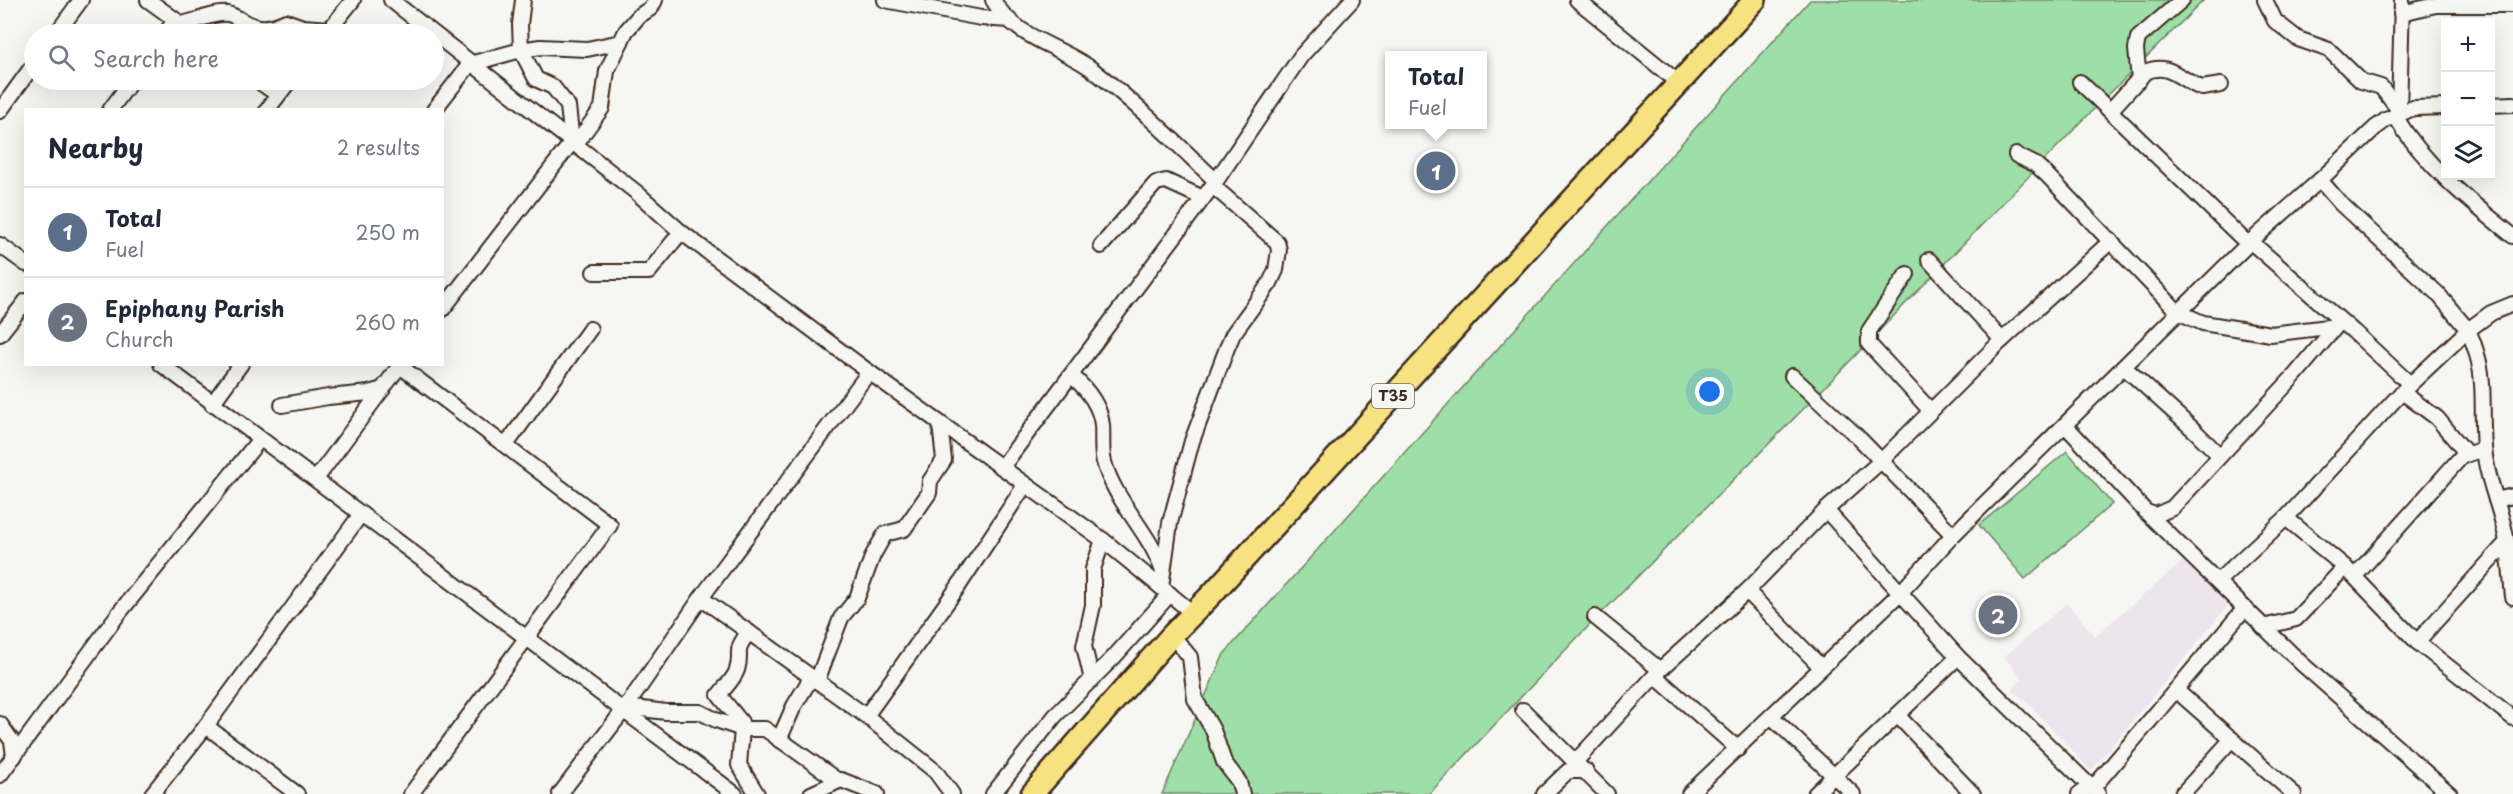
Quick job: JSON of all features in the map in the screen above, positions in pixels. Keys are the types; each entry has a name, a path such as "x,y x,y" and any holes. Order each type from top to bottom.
{"highway":[{"name":"T35","path":"1032,794 1172,635 1194,614 1755,0"}],"street":[{"path":"63,24 81,0"},
{"path":"148,0 181,24"},
{"path":"334,24 353,0"},
{"path":"391,0 421,24"},
{"path":"523,0 520,24 521,50 536,79 553,87 568,106 573,144"},
{"path":"444,305 602,108 604,80 621,42 632,23 651,8 655,0"},
{"path":"885,0 981,18 1010,20"},
{"path":"993,0 1010,20 1040,41 1090,68 1124,94 1277,242 1280,258 1270,283 1233,334 1192,441 1170,523 1163,572"},
{"path":"1002,466 1214,183 1300,56 1352,0"},
{"path":"1577,0 1679,83"},
{"path":"2139,80 2136,49 2138,38 2182,0"},
{"path":"2265,0 2275,21 2298,39 2329,50 2360,80 2381,87 2414,147 2467,198 2513,236"},
{"path":"2397,113 2402,6 2513,5"},
{"path":"178,22 230,14 250,24"},
{"path":"280,24 286,21 294,24"},
{"path":"436,108 470,64 540,47 587,49 621,42"},
{"path":"444,43 636,192 681,232 940,424 1103,540 1194,614"},
{"path":"2110,111 2148,71 2170,70 2199,87 2221,85"},
{"path":"0,111 24,78"},
{"path":"2080,82 2249,243 2338,324 2371,346 2467,454"},
{"path":"111,108 125,90"},
{"path":"271,90 278,95"},
{"path":"268,108 282,90"},
{"path":"2495,105 2513,104"},
{"path":"1689,794 1900,593 1953,535 2249,243 2375,128 2397,113 2413,108 2441,107"},
{"path":"2016,155 2036,165 2046,174 2178,312 2203,323 2271,334 2338,324"},
{"path":"2320,180 2340,203 2438,294 2468,330 2475,345 2484,388 2484,449 2507,542 2513,597"},
{"path":"1101,246 1150,186 1156,183 1166,181 1203,198"},
{"path":"594,272 649,272 681,232"},
{"path":"1576,761 1657,673 1748,591 1826,510 1881,461 2002,340 2111,241"},
{"path":"0,245 24,263"},
{"path":"1929,260 2002,340"},
{"path":"1907,274 1869,331 1869,344 1930,410"},
{"path":"0,334 24,304"},
{"path":"2218,581 2286,518 2406,388 2468,330 2491,313 2513,304"},
{"path":"2146,512 2156,515 2172,508 2296,374 2338,324"},
{"path":"507,445 590,329"},
{"path":"164,366 735,794"},
{"path":"212,404 240,366"},
{"path":"316,479 399,366"},
{"path":"401,366 610,525 411,794"},
{"path":"2124,367 2195,430 2218,456"},
{"path":"560,794 624,709 701,598 869,372"},
{"path":"993,794 1055,716 1092,680 1166,590 1163,572 1154,550 1114,486 1107,469 1098,410 1086,388 1071,375"},
{"path":"1792,376 1881,461 1953,535"},
{"path":"282,405 383,389"},
{"path":"779,740 794,706 814,680 841,618 857,598 873,555 885,534 904,529 929,493 930,480 944,460 945,447 940,424"},
{"path":"2065,425 2146,512 2263,627 2450,794"},
{"path":"0,776 119,613 260,439"},
{"path":"2263,627 2296,619 2350,572 2467,454 2484,449"},
{"path":"866,716 958,587 1025,485"},
{"path":"2496,500 2513,496"},
{"path":"1826,510 1958,657 2095,791"},
{"path":"152,794 206,726 362,514"},
{"path":"2286,518 2350,572 2417,642 2513,718"},
{"path":"1092,680 1084,646 1093,605 1093,569 1103,540"},
{"path":"2417,642 2435,625 2471,579 2507,542"},
{"path":"1748,591 1821,667"},
{"path":"701,598 866,716 935,771 952,794"},
{"path":"2079,794 2095,791 2245,608"},
{"path":"1595,617 1738,749"},
{"path":"749,632 738,647 737,670 719,694 738,717 742,729 739,765 757,794"},
{"path":"1172,635 1190,657 1195,699 1215,735 1224,762 1239,782 1242,794"},
{"path":"1815,794 1958,657"},
{"path":"2177,691 2294,794"},
{"path":"624,709 700,712 742,729 765,729 837,780 859,785 877,794"},
{"path":"1523,710 1607,794"},
{"path":"1897,716 1973,794"},
{"path":"1772,717 1853,794"},
{"path":"0,724 12,741 14,757"},
{"path":"206,726 297,794"},
{"path":"2182,794 2232,739"},
{"path":"1544,794 1568,771 1586,771"},
{"path":"811,794 837,780"}],"shaded area":[{"path":"2187,558 2230,603 2091,771 2028,703 2011,690 2023,679 2004,657 2067,603 2095,636"}],"green space":[{"path":"1810,0 2204,0 2093,110 1821,391 1575,640 1429,794 1162,794 1224,654"},
{"path":"2067,451 2112,504 2025,579 1979,525"}],"place":[{"name":"Total","path":"1436,171"},
{"name":"Epiphany Parish","path":"1998,615"}]}
